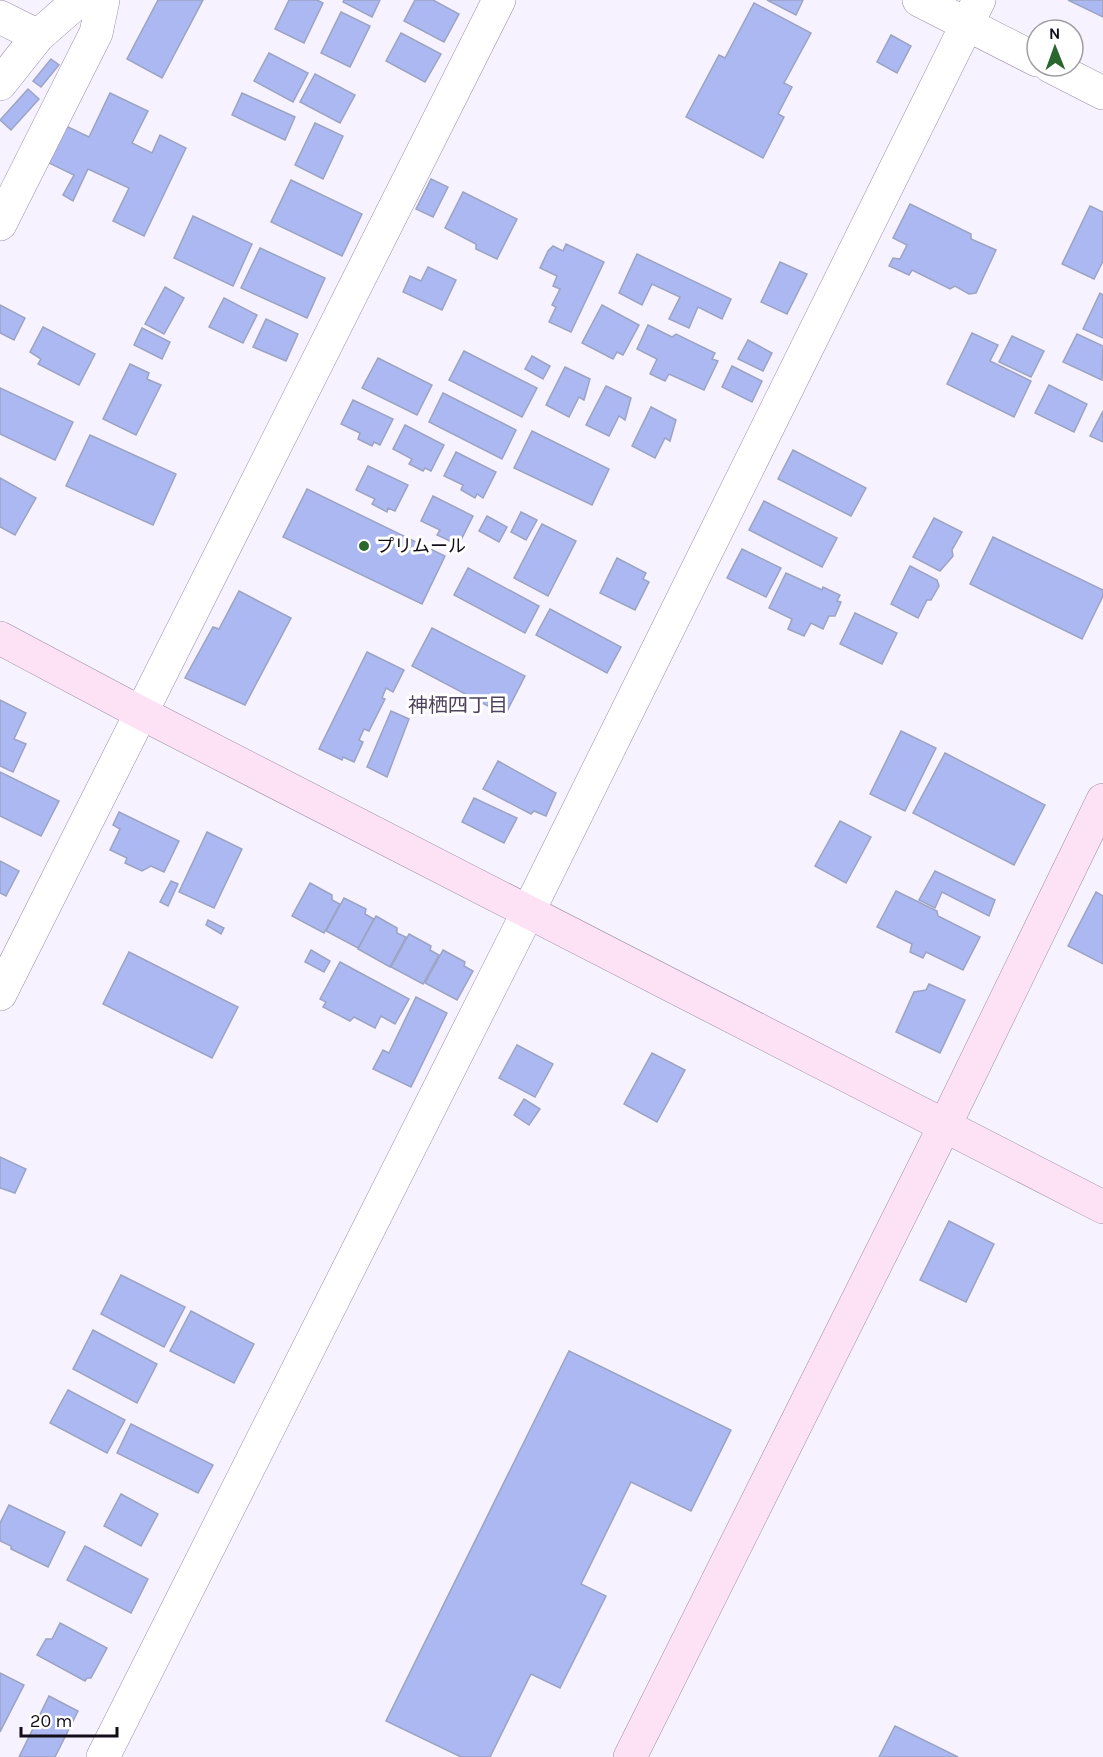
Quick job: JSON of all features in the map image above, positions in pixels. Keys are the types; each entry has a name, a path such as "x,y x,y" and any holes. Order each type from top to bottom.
{"street":[{"path":"0,84 38,36 79,0"},
{"path":"0,224 96,33 103,0"},
{"path":"0,994 139,712 499,0"},
{"path":"919,0 973,12 1025,51"},
{"path":"103,1757 528,912 973,12"},
{"path":"0,17 38,36"},
{"path":"1074,78 1103,93"},
{"path":"0,638 139,712 1103,1207"},
{"path":"630,1757 945,1125 1103,800"}],"building":[{"path":"158,0 203,0 162,78 127,59"},
{"path":"289,0 317,0 323,3 304,43 275,29"},
{"path":"344,0 380,0 372,17 343,2"},
{"path":"415,0 433,0 459,14 444,42 404,21"},
{"path":"767,0 803,0 796,15"},
{"path":"1068,0 1103,0 1103,17"},
{"path":"754,3 811,33 784,83 792,87 778,114 784,117 763,158 686,117 719,55 725,58"},
{"path":"341,12 370,26 350,67 321,53"},
{"path":"401,33 441,54 425,82 386,61"},
{"path":"891,35 911,46 897,73 877,62"},
{"path":"269,53 308,73 293,102 254,81"},
{"path":"51,59 59,65 41,87 33,81"},
{"path":"315,74 355,95 340,123 300,102"},
{"path":"28,89 39,99 11,130 0,120"},
{"path":"110,93 148,111 132,143 152,153 160,135 186,148 144,236 113,221 129,188 88,169 73,201 63,195 74,175 49,163 66,126 89,137"},
{"path":"242,93 295,117 285,140 232,115"},
{"path":"315,123 343,136 323,179 295,165"},
{"path":"431,179 448,187 433,217 416,209"},
{"path":"291,180 362,214 342,256 271,222"},
{"path":"463,192 517,219 497,259 476,249 476,244 445,228"},
{"path":"910,204 971,234 971,239 996,250 976,293 969,294 955,286 950,289 912,270 909,275 889,266 893,258 900,259 907,245 893,238"},
{"path":"1090,206 1103,212 1103,261 1094,279 1062,264"},
{"path":"193,216 252,244 233,286 174,258"},
{"path":"566,244 604,262 571,332 549,322 556,307 552,305 560,289 553,286 557,276 540,268 553,246 563,251"},
{"path":"260,248 325,278 307,318 241,288"},
{"path":"637,254 731,299 722,319 698,307 689,328 669,319 680,297 652,284 642,305 619,293"},
{"path":"780,262 807,274 787,314 761,302"},
{"path":"428,267 456,280 442,310 403,292 410,276 421,281"},
{"path":"165,287 184,298 164,334 145,324"},
{"path":"1100,293 1103,295 1103,338 1083,329"},
{"path":"224,298 257,315 243,343 209,327"},
{"path":"0,305 25,318 14,340 0,333"},
{"path":"602,305 639,325 623,355 617,352 613,359 582,343"},
{"path":"266,319 298,334 286,361 253,347"},
{"path":"648,325 672,337 676,334 715,353 712,359 718,361 704,390 669,374 665,381 650,374 657,359 637,349"},
{"path":"43,327 95,354 79,385 38,364 41,359 30,352"},
{"path":"142,328 170,342 162,359 134,345"},
{"path":"972,333 998,345 990,361 1031,381 1014,417 947,384"},
{"path":"1077,334 1103,346 1102,380 1063,362"},
{"path":"1012,336 1044,351 1031,377 999,362"},
{"path":"748,340 772,353 763,371 738,359"},
{"path":"464,351 537,388 522,417 449,380"},
{"path":"532,356 550,366 543,379 525,369"},
{"path":"378,358 432,385 417,415 362,388"},
{"path":"130,364 149,373 147,379 161,385 136,435 103,419"},
{"path":"732,366 762,381 752,402 722,387"},
{"path":"565,367 590,379 584,400 579,397 569,417 546,405"},
{"path":"1049,385 1087,404 1074,432 1035,413"},
{"path":"606,386 631,398 625,420 619,416 609,436 586,425"},
{"path":"0,388 73,422 55,460 0,434"},
{"path":"443,393 516,430 502,459 429,422"},
{"path":"353,400 393,419 380,445 374,442 372,446 358,439 360,433 341,424"},
{"path":"651,407 676,420 670,441 665,438 655,458 632,446"},
{"path":"1103,411 1103,442 1090,436"},
{"path":"405,425 444,445 431,471 425,468 423,471 409,464 412,459 393,449"},
{"path":"532,431 609,469 592,505 514,468"},
{"path":"90,435 176,474 153,525 66,486"},
{"path":"793,450 866,488 851,516 778,479"},
{"path":"456,452 496,472 483,498 477,494 475,498 461,490 463,485 444,476"},
{"path":"368,466 408,485 395,511 388,508 387,512 372,504 375,499 356,490"},
{"path":"0,478 36,498 15,535 0,527"},
{"name":"プリムール","path":"307,489 445,556 422,604 283,537"},
{"path":"433,496 473,516 460,542 453,539 452,542 437,535 440,530 421,521"},
{"path":"764,501 837,538 822,567 749,530"},
{"path":"521,512 537,520 526,540 511,532"},
{"path":"487,516 507,527 499,542 479,531"},
{"path":"934,518 962,532 952,550 953,556 940,571 913,557"},
{"path":"542,524 576,541 548,596 514,578"},
{"path":"993,537 1103,590 1103,596 1082,639 970,584"},
{"path":"742,549 781,568 766,597 727,578"},
{"path":"617,558 646,573 643,579 649,582 635,610 600,593"},
{"path":"910,566 937,580 939,586 931,600 927,600 918,618 891,604"},
{"path":"468,568 539,606 525,633 454,595"},
{"path":"786,573 822,590 823,587 840,595 837,601 841,602 835,616 829,616 823,629 811,623 804,636 788,629 792,619 769,608"},
{"path":"239,591 291,618 245,705 185,678 213,627 219,629"},
{"path":"550,609 621,647 607,673 536,635"},
{"path":"855,613 897,633 882,664 840,644"},
{"path":"432,628 525,676 505,715 412,666"},
{"path":"367,652 404,670 393,692 386,688 382,698 385,699 369,731 364,729 359,740 363,742 354,762 343,757 342,760 319,749"},
{"path":"0,700 26,713 14,739 26,744 13,772 0,766"},
{"path":"391,711 409,719 387,777 367,767"},
{"path":"901,731 936,748 905,811 870,794"},
{"path":"945,753 1045,805 1014,865 913,813"},
{"path":"498,761 556,793 546,816 534,811 531,814 483,789"},
{"path":"0,772 59,801 41,836 0,816"},
{"path":"474,798 517,818 504,843 462,822"},
{"path":"119,812 179,841 164,872 151,866 142,871 125,863 127,858 110,850 120,829 113,825"},
{"path":"840,821 871,837 846,883 815,866"},
{"path":"207,832 242,849 214,908 179,892"},
{"path":"0,861 19,871 6,896 0,893"},
{"path":"935,871 995,900 989,916 942,892 935,908 919,900"},
{"path":"171,881 178,884 168,906 160,902"},
{"path":"310,883 332,895 332,900 340,904 324,933 292,916"},
{"path":"896,891 937,911 938,916 980,937 963,970 926,952 923,958 910,952 912,944 877,927"},
{"path":"1096,892 1103,896 1103,964 1068,946"},
{"path":"344,898 366,909 365,914 374,919 358,948 326,931"},
{"path":"376,916 397,928 397,933 406,937 390,967 358,949"},
{"path":"208,920 224,928 221,934 206,925"},
{"path":"409,934 431,946 430,950 439,955 423,984 391,967"},
{"path":"311,950 330,961 324,972 305,962"},
{"path":"443,950 465,962 464,966 473,971 457,1000 425,983"},
{"path":"129,952 238,1007 212,1058 103,1004"},
{"path":"340,962 409,999 395,1024 381,1016 375,1028 354,1017 350,1021 323,1007 326,1002 320,999"},
{"path":"929,984 965,1000 940,1053 896,1032 914,992 926,990"},
{"path":"416,997 447,1013 411,1087 373,1069 383,1050 389,1053"},
{"path":"517,1045 553,1064 535,1097 499,1078"},
{"path":"652,1053 685,1070 657,1122 624,1104"},
{"path":"524,1099 540,1109 529,1125 514,1115"},
{"path":"0,1157 26,1169 15,1193 0,1188"},
{"path":"949,1221 994,1244 966,1302 920,1280"},
{"path":"121,1275 185,1307 164,1347 101,1314"},
{"path":"191,1311 254,1344 234,1383 170,1351"},
{"path":"93,1330 157,1364 137,1403 73,1369"},
{"path":"569,1351 731,1430 691,1511 631,1482 581,1584 606,1596 560,1688 531,1674 490,1757 461,1757 386,1721"},
{"path":"68,1390 125,1420 107,1453 50,1423"},
{"path":"131,1424 213,1465 198,1493 117,1453"},
{"path":"121,1494 158,1514 141,1546 104,1526"},
{"path":"9,1505 65,1532 48,1567 0,1541 0,1523"},
{"path":"85,1546 148,1579 131,1613 67,1580"},
{"path":"60,1623 107,1648 91,1678 85,1681 37,1655 46,1639 52,1639"},
{"path":"0,1673 24,1685 0,1732"},
{"path":"49,1696 78,1711 55,1757 19,1757"},
{"path":"895,1726 958,1757 879,1757"}],"place":[{"name":"プリムール","path":"364,546"}],"district":[{"name":"神栖四丁目","path":"458,705"}]}
